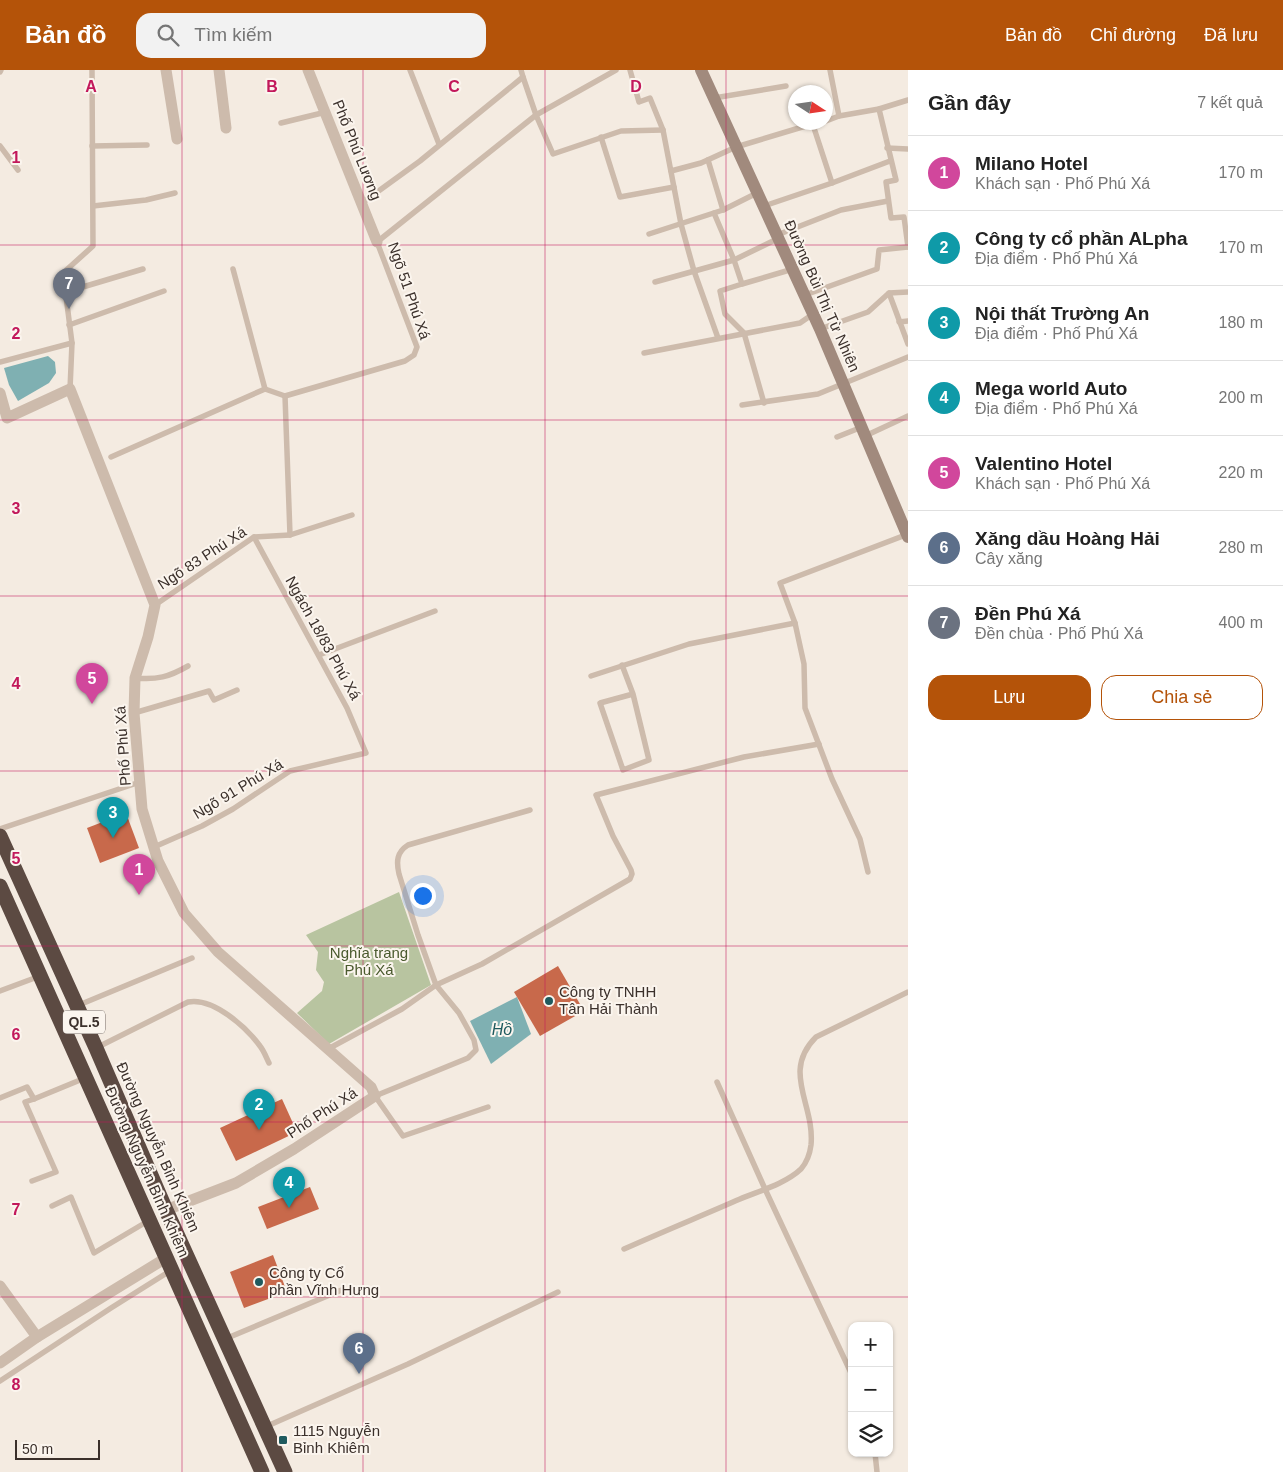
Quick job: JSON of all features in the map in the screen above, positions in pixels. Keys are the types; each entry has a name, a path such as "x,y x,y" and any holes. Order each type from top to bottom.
{"highway":[{"name":"Đường Nguyễn Bỉnh Khiêm","path":"0,836 285,1472"},
{"name":"Đường Nguyễn Bình Khiêm","path":"0,886 262,1472"},
{"path":"149,1220 166,1210"}],"street":[{"path":"166,70 177,139"},
{"path":"219,70 226,128"},
{"name":"Phố Phú Lương","path":"308,70 377,242"},
{"name":"Đường Bùi Thị Từ Nhiên","path":"701,70 805,295 908,535"},
{"path":"0,392 4,420 70,390 155,605"},
{"name":"Phố Phú Xá","path":"155,605 135,678 134,713 142,809 158,861 184,913 218,952 371,1087 375,1096 294,1149 236,1183 166,1210"},
{"path":"0,1363 38,1338 169,1264"},
{"path":"0,1286 38,1338"}],"lane":[{"path":"70,390 72,343 63,273 93,246 92,70"},
{"path":"410,70 439,144"},
{"path":"520,70 536,115 553,154 621,130 663,130"},
{"name":"Ngõ 51 Phú Xá","path":"285,396 405,361 414,355 417,347 377,242 536,115 616,70"},
{"path":"630,70 639,102 650,98 663,130 681,224 694,271 718,338"},
{"path":"830,70 838,116"},
{"path":"362,203 420,161 523,77"},
{"path":"714,98 786,86"},
{"path":"833,118 879,109 908,100"},
{"path":"805,295 877,269 879,250 908,247 906,216 891,218 886,182 896,180 879,109"},
{"path":"281,123 326,112"},
{"path":"671,171 708,160 736,147 796,130"},
{"path":"815,130 832,183"},
{"path":"601,137 620,197 674,187"},
{"path":"92,146 147,145"},
{"path":"0,146 18,170"},
{"path":"887,148 908,149"},
{"path":"708,160 723,210"},
{"path":"764,206 890,161"},
{"path":"649,234 723,210 757,192"},
{"path":"93,206 146,200 175,193"},
{"path":"655,282 734,260 777,239 777,235 841,210 888,201"},
{"path":"714,213 742,284"},
{"path":"66,292 143,269"},
{"path":"233,269 265,389"},
{"path":"764,403 744,333 725,314 720,291 793,269"},
{"path":"70,324 164,291"},
{"path":"820,329 868,312 888,293 908,292"},
{"path":"888,293 908,344"},
{"path":"644,353 800,323 813,314"},
{"path":"899,322 908,321"},
{"path":"0,362 72,343"},
{"path":"742,405 818,394 908,357"},
{"path":"110,457 265,389 285,396 290,535"},
{"path":"837,437 863,432 908,416"},
{"name":"Ngõ 83 Phú Xá","path":"155,605 254,537 290,535 352,515"},
{"path":"868,872 860,839 832,779 805,708 804,664 795,622 780,583 908,535"},
{"name":"Ngách 18/83 Phú Xá","path":"254,537 347,708 366,753"},
{"path":"319,655 435,611"},
{"path":"591,676 689,644 795,622"},
{"path":"622,665 633,694 649,760 623,770 600,703 633,694"},
{"path":"135,678 155,680 176,673 188,666"},
{"path":"134,713 209,691 214,700 237,690"},
{"path":"328,1049 402,1009 436,985 482,964 630,879 631,870 613,836 596,795 744,757 819,744"},
{"name":"Ngõ 91 Phú Xá","path":"154,847 202,826 233,809 290,771 366,753"},
{"path":"0,829 140,782"},
{"path":"488,1108 403,1136 375,1096 468,1058 476,1050 474,1040 459,1013 436,985 399,874 398,856 401,849 408,845 530,810"},
{"path":"77,1006 192,958"},
{"path":"0,992 40,976"},
{"path":"624,1249 765,1189 788,1178 802,1168 810,1153 812,1131 799,1072 801,1059 807,1047 816,1037 908,992"},
{"path":"96,1048 188,1002 197,1000 208,1003 235,1021 261,1046 269,1063"},
{"path":"32,1181 56,1172 25,1102 85,1078"},
{"path":"717,1082 848,1367"},
{"path":"0,1098 27,1087 34,1099"},
{"path":"52,1206 71,1197 94,1253 149,1220"},
{"path":"0,1381 111,1308 169,1264"},
{"path":"225,1339 344,1289"},
{"path":"265,1427 408,1364 558,1292"},
{"path":"875,1457 877,1472"}],"green space":[{"name":"Nghĩa trang Phú Xá","path":"399,892 431,985 329,1044 297,1013 322,991 324,982 316,970 318,952 306,935"}],"water":[{"path":"48,356 55,362 56,373 49,383 18,401 9,385 4,368"},
{"name":"Hồ","path":"517,997 531,1034 491,1064 470,1021"}],"building":[{"path":"126,813 139,848 100,863 87,828"},
{"name":"Công ty TNHH Tân Hải Thành","path":"558,966 584,1011 540,1036 514,992"},
{"path":"282,1099 297,1132 236,1161 220,1128"},
{"path":"310,1187 319,1209 267,1229 258,1207"},
{"name":"Công ty Cổ phần Vĩnh Hưng","path":"273,1255 287,1292 244,1308 230,1272"}],"place":[{"name":"Đền Phú Xá","path":"69,309"},
{"name":"Valentino Hotel","path":"92,704"},
{"name":"Nội thất Trường An","path":"113,838"},
{"name":"Milano Hotel","path":"139,895"},
{"name":"Công ty TNHH Tân Hải Thành","path":"549,1001"},
{"name":"Công ty cổ phần ALpha","path":"259,1130"},
{"name":"Mega world Auto","path":"289,1208"},
{"name":"Công ty Cổ phần Vĩnh Hưng","path":"259,1282"},
{"name":"Xăng dầu Hoàng Hải","path":"359,1374"},
{"name":"1115 Nguyễn Bỉnh Khiêm","path":"283,1440"}]}
